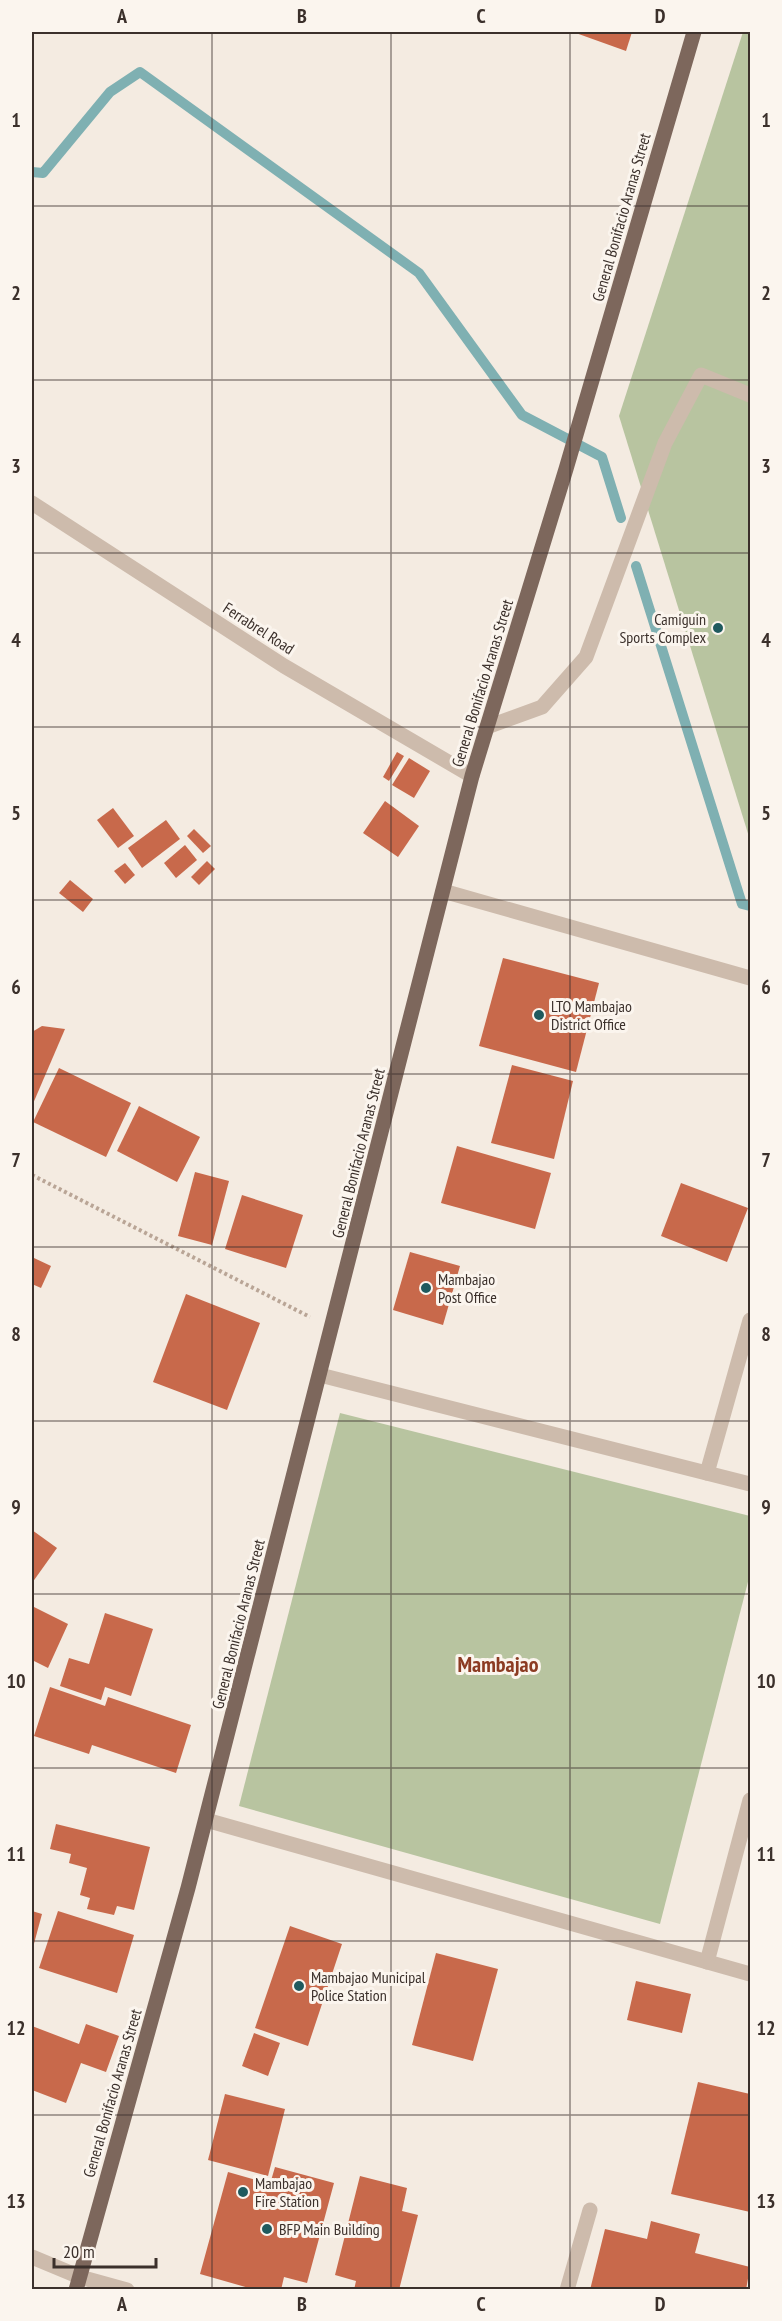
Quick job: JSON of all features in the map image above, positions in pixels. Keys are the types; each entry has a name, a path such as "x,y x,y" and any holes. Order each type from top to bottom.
{"main road":[{"name":"General Bonifacio Aranas Street","path":"78,2283 206,1821 472,776 566,469 694,32"}],"street":[{"path":"487,728 542,707 586,657 665,443 701,375 750,395"},
{"name":"Ferrabrel Road","path":"32,503 284,666 472,776"},
{"path":"443,891 750,978"},
{"path":"707,1473 750,1320"},
{"path":"320,1375 750,1484"},
{"path":"707,1962 750,1800"},
{"path":"206,1821 750,1974"},
{"path":"567,2289 590,2210"},
{"path":"32,2257 78,2283 127,2289"}],"path":[{"path":"32,1176 332,1328"}],"green space":[{"name":"Camiguin Sports Complex","path":"743,32 750,32 750,840 619,416"},
{"path":"340,1413 750,1516 750,1574 660,1924 239,1806"}],"building":[{"path":"573,32 632,32 626,51"},
{"path":"397,752 404,756 389,781 383,777"},
{"path":"409,758 430,771 414,798 392,785"},
{"path":"385,801 419,826 398,857 363,833"},
{"path":"113,808 134,836 118,848 97,820"},
{"path":"166,820 180,839 142,868 128,848"},
{"path":"194,829 211,846 203,853 187,836"},
{"path":"185,845 197,860 176,878 164,863"},
{"path":"207,861 215,869 199,885 191,877"},
{"path":"125,863 135,875 125,884 114,871"},
{"path":"70,880 93,899 83,912 59,893"},
{"name":"LTO Mambajao District Office","path":"503,958 599,983 576,1072 479,1046"},
{"path":"42,1026 65,1029 32,1106 32,1032"},
{"path":"512,1065 573,1081 554,1159 491,1143"},
{"path":"59,1068 131,1103 106,1157 33,1122"},
{"path":"139,1106 200,1137 177,1182 117,1151"},
{"path":"457,1146 551,1173 535,1229 441,1203"},
{"path":"195,1172 229,1181 212,1245 178,1236"},
{"path":"681,1183 748,1208 727,1262 661,1236"},
{"path":"242,1195 303,1215 286,1268 225,1249"},
{"name":"Mambajao Post Office","path":"410,1252 460,1266 443,1325 393,1310"},
{"path":"34,1258 51,1266 41,1288 32,1284"},
{"path":"186,1294 260,1323 227,1410 153,1382"},
{"path":"32,1530 57,1548 32,1583"},
{"path":"32,1606 68,1624 48,1668 32,1660"},
{"path":"105,1613 153,1629 131,1696 105,1687 101,1700 60,1686 69,1658 89,1664"},
{"path":"50,1687 105,1706 108,1697 191,1725 176,1773 92,1745 89,1754 34,1736"},
{"path":"56,1824 150,1847 134,1910 117,1906 114,1915 87,1909 90,1898 80,1895 87,1868 69,1863 71,1854 50,1849"},
{"path":"32,1911 42,1914 32,1951"},
{"path":"58,1911 134,1935 117,1993 39,1968"},
{"name":"Mambajao Municipal Police Station","path":"290,1926 342,1944 308,2046 255,2028"},
{"path":"436,1953 498,1969 473,2061 412,2045"},
{"path":"636,1981 691,1994 682,2033 627,2020"},
{"path":"86,2024 119,2036 106,2072 81,2063 66,2103 32,2090 32,2026 79,2044"},
{"path":"254,2033 280,2043 268,2076 242,2066"},
{"path":"698,2082 750,2094 750,2212 671,2194"},
{"path":"225,2094 285,2109 268,2176 208,2160"},
{"name":"BFP Main Building","path":"275,2167 334,2183 307,2283 284,2277 281,2290 256,2290 200,2274 228,2172 270,2184"},
{"path":"360,2176 407,2188 402,2211 418,2215 399,2290 354,2290 356,2281 335,2275"},
{"path":"651,2221 700,2234 695,2253 750,2267 746,2290 590,2290 605,2229 647,2239"}],"waterway":[{"path":"32,172 43,173 110,92 140,72 419,273 522,415 602,457 621,518"},
{"path":"636,566 742,904 750,906"}],"place":[{"name":"Camiguin Sports Complex","path":"718,628"},
{"name":"LTO Mambajao District Office","path":"539,1015"},
{"name":"Mambajao Post Office","path":"426,1288"},
{"name":"Mambajao Municipal Police Station","path":"299,1986"},
{"name":"Mambajao Fire Station","path":"243,2192"},
{"name":"BFP Main Building","path":"267,2229"}],"district":[{"name":"Mambajao","path":"498,1664"}]}
